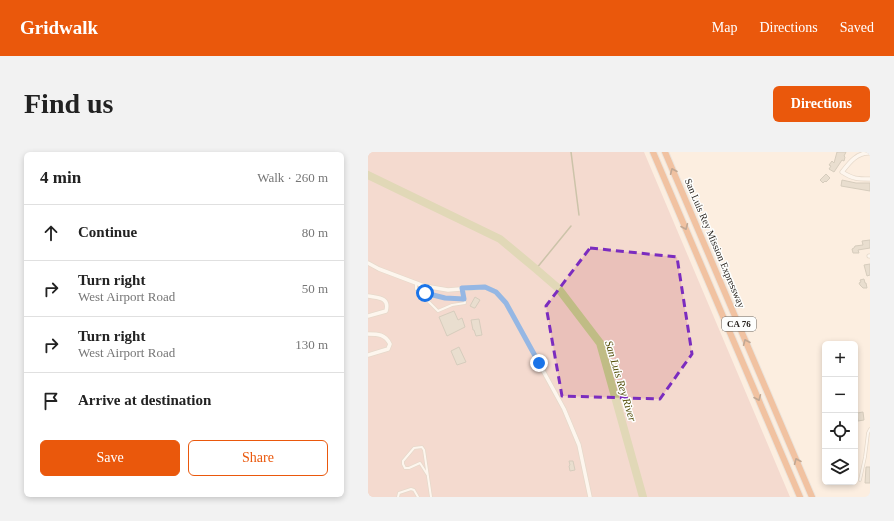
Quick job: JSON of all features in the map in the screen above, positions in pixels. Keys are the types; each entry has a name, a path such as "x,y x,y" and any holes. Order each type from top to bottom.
{"highway":[{"name":"San Luis Rey Mission Expressway","path":"653,152 800,497"},
{"name":"San Luis Rey Mission Expressway","path":"665,152 812,497"}],"street":[{"path":"870,154 867,153 858,155 842,172 857,179 870,179"},
{"path":"368,263 424,286 448,290 485,287 496,292 506,303 564,409 578,445 590,497"},
{"path":"368,296 383,299 387,306 386,311 368,316"},
{"path":"368,334 381,335 387,338 390,344 388,349 368,355"}],"lane":[{"path":"416,283 416,289 438,312 452,305 464,303 462,288"},
{"path":"416,289 445,298 464,299"},
{"path":"860,480 870,429"},
{"path":"427,474 420,463 409,468 406,468 403,464 403,461 414,448 422,447 424,450 431,497"},
{"path":"398,497 399,493 411,489 414,490 418,497"}],"highlighted area":[{"path":"590,248 677,257 692,354 660,399 562,396 546,306"}],"shaded area":[{"path":"368,152 644,152 790,497 368,497"}],"building":[{"path":"837,152 846,152 844,161 842,160 834,172 829,169 831,166 829,165 832,161 834,163"},
{"path":"826,174 830,178 823,183 820,180"},
{"path":"842,180 856,183 870,183 870,191 841,186"},
{"path":"870,240 870,248 858,250 859,253 853,253 852,249 855,246 863,245 862,241"},
{"path":"870,264 870,275 867,276 864,265"},
{"path":"864,279 867,288 863,288 859,283 861,282 860,280"},
{"path":"475,297 480,300 474,308 470,306"},
{"path":"454,311 458,320 462,318 465,327 447,336 439,317"},
{"path":"479,319 482,335 476,336 471,320"},
{"path":"459,347 466,362 457,365 451,351"},
{"path":"863,412 864,420 858,421 858,413"},
{"path":"569,461 573,461 575,470 570,471"},
{"path":"866,467 870,467 870,483 865,483"}],"waterway":[{"path":"571,152 579,215"},
{"name":"San Luis Rey River","path":"368,175 500,239 558,288 600,343 643,497"},
{"path":"536,269 571,226"}],"route":[{"path":"425,293 445,298 464,299 462,288 485,287 496,292 506,303 539,363"}]}
